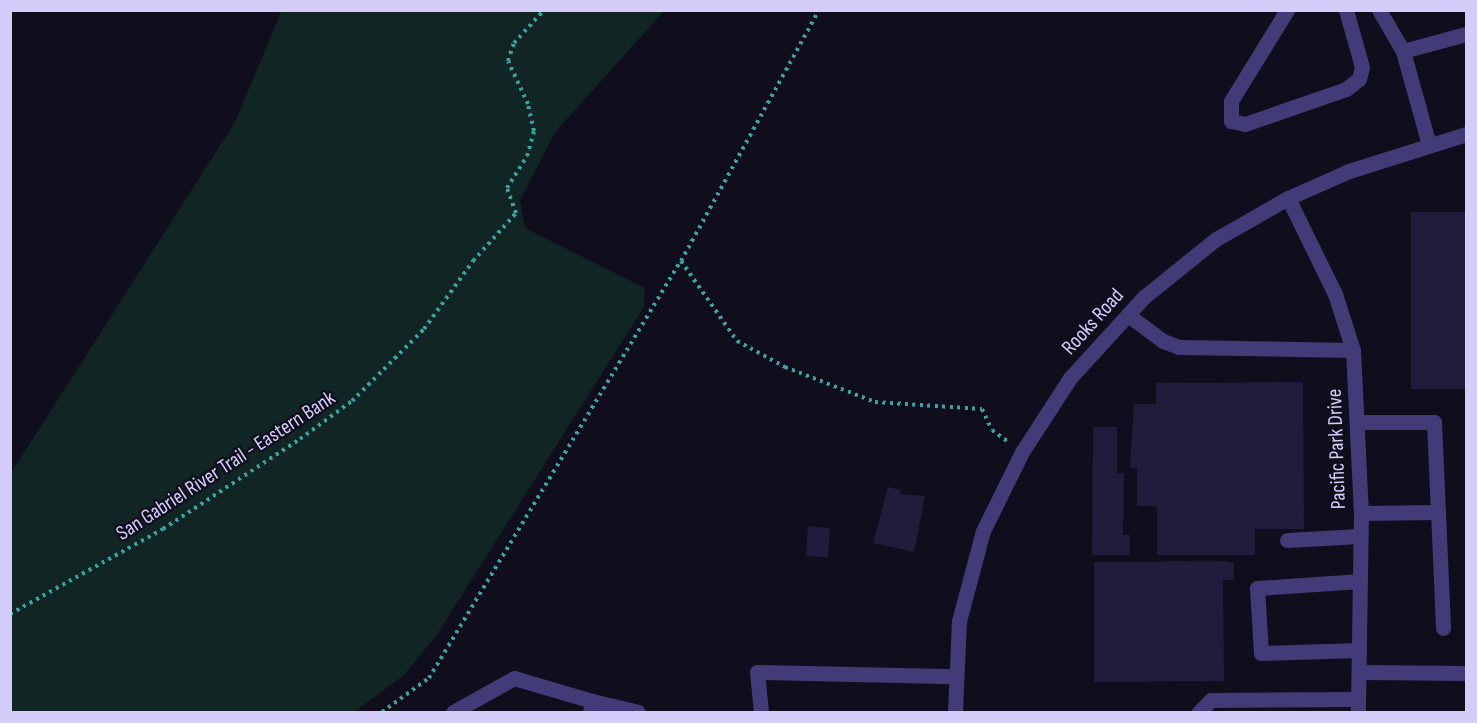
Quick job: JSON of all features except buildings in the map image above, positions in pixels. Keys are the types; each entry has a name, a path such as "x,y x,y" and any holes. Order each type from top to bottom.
{"street":[{"path":"1287,10 1231,101 1231,121 1245,124 1346,89 1359,79 1362,67 1346,10"},
{"path":"1379,10 1403,51 1429,145"},
{"path":"1403,51 1467,34"},
{"name":"Rooks Road","path":"955,712 959,621 983,531 1022,452 1070,378 1144,297 1216,239 1288,198 1349,171 1467,134"},
{"name":"Pacific Park Drive","path":"1288,198 1335,294 1353,350 1359,422 1361,513 1358,706"},
{"path":"1128,315 1162,341 1179,347 1353,350"},
{"path":"1359,422 1434,422 1443,628"},
{"path":"1361,513 1438,512"},
{"path":"1287,540 1360,536"},
{"path":"1359,650 1261,653 1257,588 1360,581"},
{"path":"761,712 757,672 955,676"},
{"path":"1360,672 1467,673"},
{"path":"453,712 514,678 591,707 638,712"},
{"path":"1199,712 1211,700 1358,706"}],"path":[{"name":"San Gabriel River Trail - Eastern Bank","path":"10,614 163,529 300,439 352,401 424,329 473,261 516,213 507,188 527,156 534,130 528,104 508,61 514,43 544,10"},
{"path":"382,712 429,678 681,261 819,10"},
{"path":"681,261 737,342 785,367 875,402 982,410 992,430 1022,452"}],"green space":[{"path":"282,10 664,11 556,131 520,200 525,228 645,288 644,307 436,636 403,676 354,712 11,712 11,473 235,122"}]}
